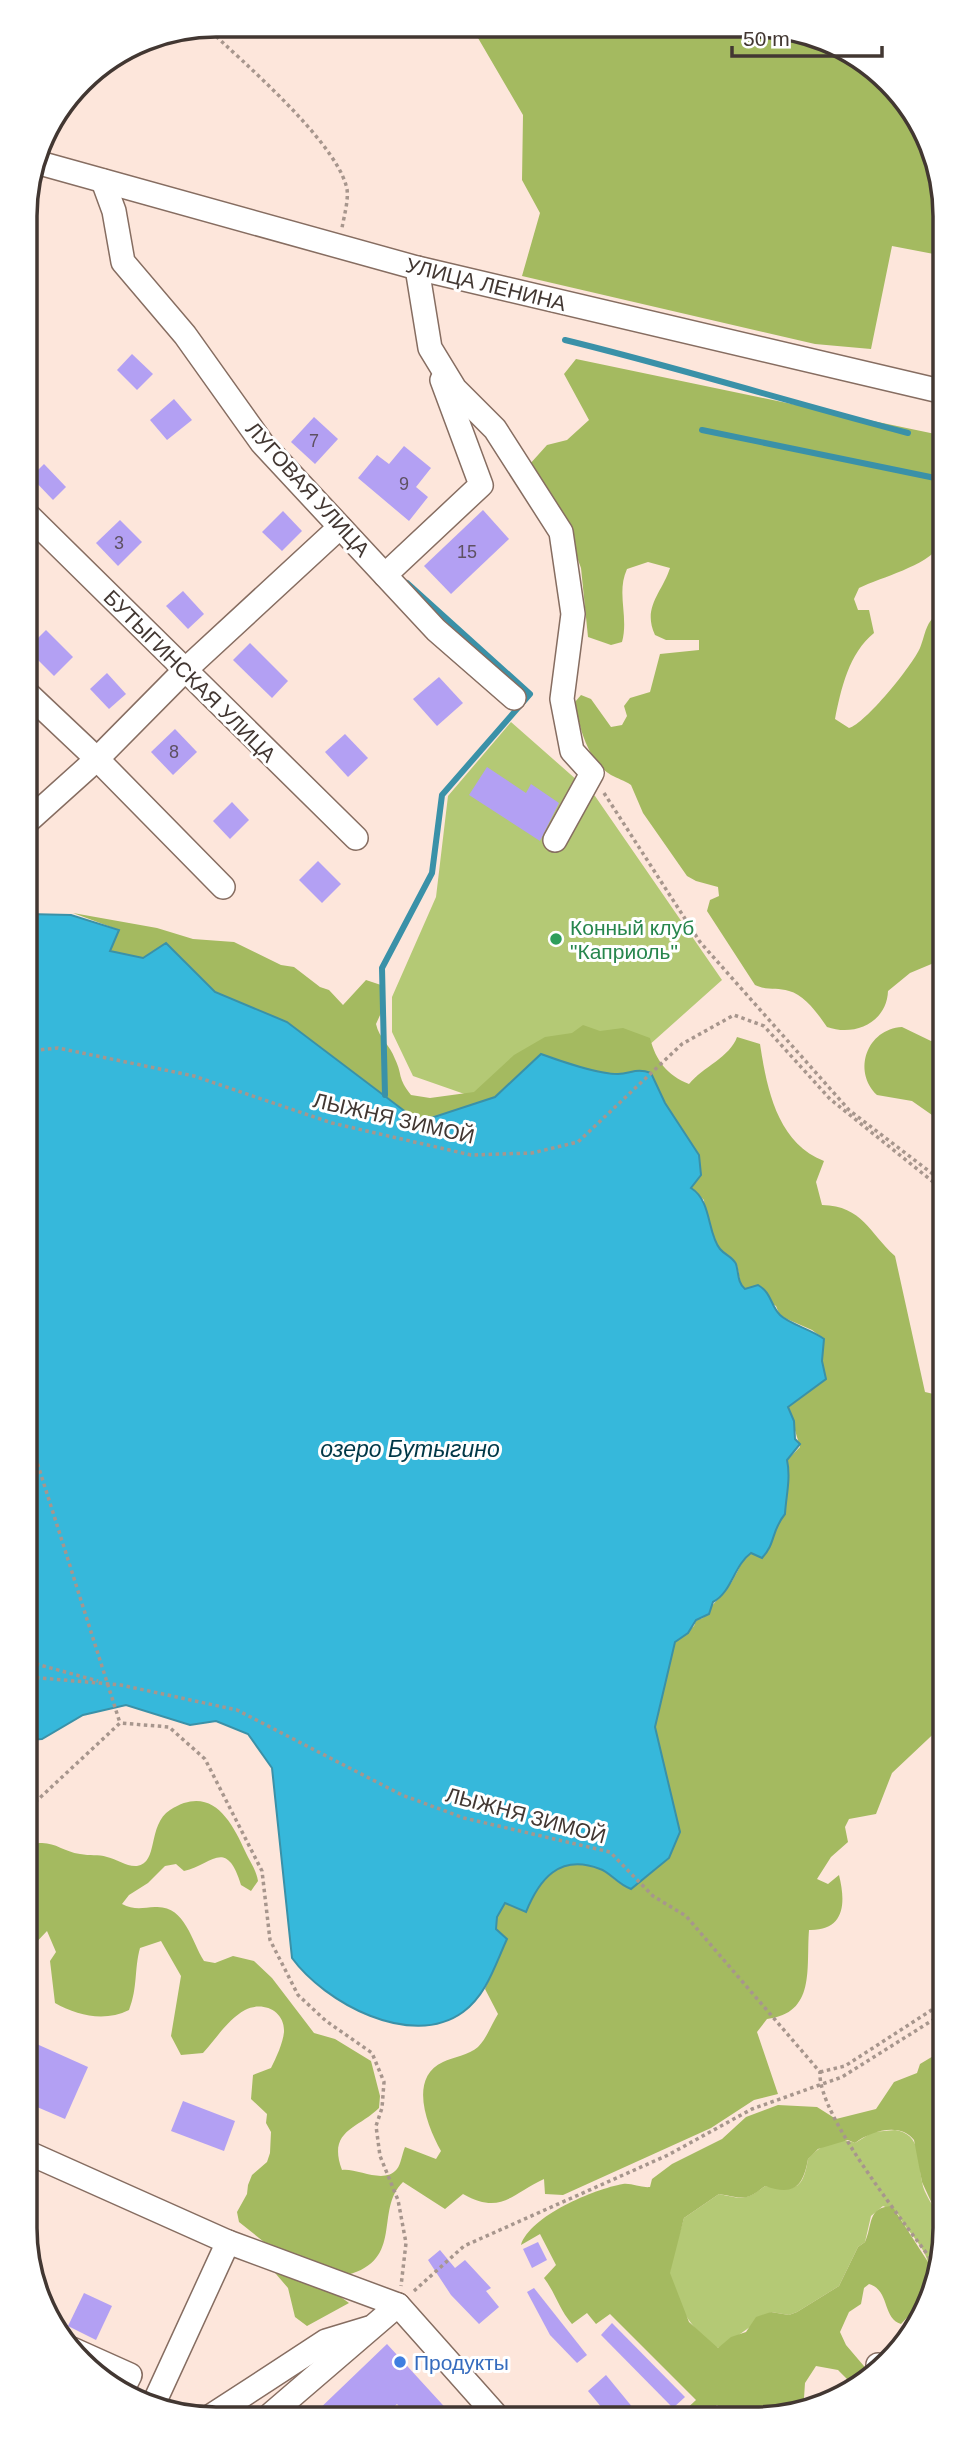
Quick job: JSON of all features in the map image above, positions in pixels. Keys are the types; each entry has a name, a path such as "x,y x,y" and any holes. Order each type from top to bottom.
{"street":[{"name":"УЛИЦА ЛЕНИНА","path":"45,164 418,268 933,389"},
{"name":"ЛУГОВАЯ УЛИЦА","path":"103,181 114,211 123,262 185,335 261,443 436,629 514,698"},
{"path":"385,575 481,485 430,348 418,268"},
{"path":"430,348 455,389 495,429 561,532 573,614 562,699 572,751 592,773 555,840"},
{"name":"БУТЫГИНСКАЯ УЛИЦА","path":"37,524 356,838"},
{"path":"37,813 97,759 184,671 340,527"},
{"path":"37,702 223,887"},
{"path":"37,2157 228,2242 398,2305 489,2407"},
{"path":"157,2397 228,2242"},
{"path":"280,2407 398,2305"},
{"path":"225,2407 326,2341 369,2328"},
{"path":"104,2367 127,2381"}],"path":[{"path":"216,37 331,153 347,187 340,246"},
{"path":"592,773 700,942 849,1110 933,1174"},
{"name":"ЛЫЖНЯ ЗИМОЙ","path":"37,1050 58,1048 194,1076 332,1123 471,1155 532,1153 578,1142 682,1044 734,1014 764,1026 830,1100 933,1182"},
{"path":"37,1462 120,1723"},
{"path":"37,1664 107,1684"},
{"name":"ЛЫЖНЯ ЗИМОЙ","path":"37,1678 107,1684 237,1710 402,1795 464,1818 610,1852 653,1896 686,1916 820,2072"},
{"path":"37,1800 120,1723 169,1727 205,1759 262,1871 270,1940 298,1996 326,2021 372,2053 384,2082 382,2108 376,2126 380,2157 398,2200 406,2243 398,2305"},
{"path":"930,2258 836,2123 819,2085 820,2072 845,2066 933,2010"},
{"path":"398,2305 464,2246 668,2155 752,2109 842,2077 933,2020"}],"green space":[{"path":"477,37 766,37 812,46 844,61 863,74 881,89 909,126 920,147 932,193 933,254 892,246 871,349 815,344 522,276 540,213 522,180 523,115"},
{"path":"576,359 933,434 933,553 914,565 859,588 854,599 858,610 869,610 874,633 865,641 852,661 843,684 835,719 849,728 876,706 908,668 933,619 933,963 910,973 888,991 882,1011 868,1024 848,1030 827,1027 811,1006 795,993 755,985 707,911 710,900 719,896 718,887 687,876 643,813 631,785 603,769 586,743 575,702 581,695 591,699 611,727 622,725 627,716 624,706 630,698 650,692 660,654 699,650 699,640 666,640 655,635 652,608 670,568 648,562 627,569 624,578 622,642 611,645 588,637 581,568 570,538 529,465 547,445 567,440 589,420 564,374"},
{"name":"Конный клуб \"Каприоль\"","path":"511,722 595,796 722,980 619,1072 476,1098 413,1076 392,1032 392,997 436,897 448,796"},
{"path":"73,913 157,928 193,939 234,942 281,965 294,967 320,987 329,990 343,1005 366,980 384,986 381,1013 376,1024 411,1095 430,1098 474,1092 514,1055 545,1037 572,1033 583,1025 600,1031 623,1028 650,1038 664,1066 674,1076 689,1084 729,1050 737,1037 760,1044 771,1096 785,1127 795,1141 824,1161 816,1182 822,1205 847,1210 856,1216 895,1256 925,1392 933,1394 933,1734 892,1773 876,1814 849,1819 845,1827 848,1842 831,1857 817,1879 828,1884 839,1875 842,1896 840,1913 830,1926 809,1930 807,1974 801,1998 794,2008 783,2015 767,2019 757,2032 778,2094 754,2100 711,2128 563,2195 545,2194 544,2179 496,2203 476,2200 463,2194 445,2209 403,2182 390,2206 383,2246 376,2258 365,2268 347,2275 264,2242 239,2222 237,2212 247,2194 252,2175 267,2162 270,2153 271,2132 266,2123 267,2114 251,2099 253,2075 271,2068 281,2046 284,2032 281,2018 271,2009 252,2007 233,2019 203,2053 181,2055 171,2036 181,1976 161,1941 140,1948 134,1994 129,2010 111,2016 92,2016 55,2003 50,1961 56,1952 47,1931 37,1942 37,1843 50,1844 84,1855 104,1856 137,1866 148,1858 158,1825 170,1810 184,1803 197,1801 218,1809 233,1828 256,1873 258,1881 251,1891 241,1885 230,1861 217,1858 184,1871 176,1864 165,1866 148,1883 129,1895 122,1904 134,1908 165,1908 173,1912 186,1925 204,1961 215,1963 233,1956 254,1961 272,1978 314,2033 335,2039 371,2061 380,2096 379,2108 342,2138 338,2146 338,2157 342,2170 378,2176 392,2174 398,2167 405,2147 436,2159 441,2151 426,2116 423,2091 426,2079 432,2069 443,2062 478,2047 498,2014 485,1989 507,1939 496,1929 497,1917 505,1903 526,1912 544,1880 552,1872 573,1864 600,1869 631,1889 669,1857 680,1832 655,1727 670,1655 675,1642 694,1626 696,1620 703,1618 728,1587 745,1558 751,1553 757,1554 773,1539 774,1525 785,1507 787,1460 800,1447 788,1407 826,1378 822,1361 824,1339 812,1330 780,1316 776,1306 741,1286 736,1263 717,1244 704,1200 691,1188 699,1155 665,1103 651,1073 601,1072 541,1054 495,1097 419,1122 287,1022 215,992 166,943 143,958 109,951 119,930"},
{"path":"902,1027 933,1041 933,1116 912,1101 877,1095 869,1085 865,1075 867,1053 880,1035"},
{"path":"933,2056 933,2206 922,2182 914,2140 901,2131 877,2132 855,2143 848,2140 818,2149 808,2159 803,2176 796,2187 783,2190 765,2186 744,2198 719,2194 684,2218 670,2273 689,2322 718,2348 731,2337 746,2332 756,2317 771,2312 789,2315 839,2286 858,2247 865,2242 875,2213 884,2207 892,2206 928,2262 927,2274 920,2297 912,2312 901,2324 891,2316 876,2287 869,2284 864,2288 861,2304 849,2312 840,2332 846,2345 866,2368 848,2380 838,2370 816,2366 805,2383 804,2400 777,2406 688,2407 696,2400 610,2314 596,2324 587,2313 572,2324 544,2278 556,2265 540,2234 521,2245 537,2224 580,2198 623,2184 650,2187 652,2179 672,2164 722,2139 746,2117 778,2105 817,2107 836,2119 876,2109 894,2082 917,2073 920,2064"},
{"path":"895,2130 904,2133 910,2137 917,2150 923,2187 933,2207 933,2240 929,2265 923,2250 897,2212 883,2206 871,2216 865,2242 858,2247 839,2286 797,2312 789,2315 771,2312 718,2348 710,2343 685,2315 670,2281 671,2265 684,2218 719,2194 744,2198 765,2186 784,2189 796,2186 803,2177 808,2159 823,2146 843,2141 855,2143 873,2132"},
{"path":"264,2260 331,2290 349,2303 307,2326 295,2317 288,2288"}],"water":[{"name":"озеро Бутыгино","path":"37,914 71,915 119,930 110,951 143,958 166,943 215,992 287,1022 419,1122 495,1097 541,1054 601,1072 651,1073 665,1103 699,1155 701,1175 691,1188 703,1201 720,1249 736,1264 739,1280 745,1289 758,1285 766,1292 780,1315 824,1339 822,1361 826,1379 788,1407 794,1421 795,1439 800,1444 787,1460 785,1514 777,1526 770,1547 762,1558 751,1553 745,1558 725,1592 713,1602 709,1614 696,1620 688,1633 675,1642 655,1727 680,1832 669,1858 631,1889 604,1871 586,1865 573,1864 552,1872 537,1890 526,1912 505,1903 497,1917 496,1929 507,1939 490,1978 471,2005 442,2022 419,2026 394,2023 370,2016 346,2004 306,1975 292,1958 272,1768 248,1734 216,1721 190,1725 126,1705 83,1715 37,1739"}],"building":[{"path":"132,354 153,374 137,390 117,370"},
{"path":"174,399 192,420 167,440 150,420"},
{"path":"314,417 338,439 315,464 291,442"},
{"path":"404,446 431,468 416,487 428,497 409,521 358,478 377,455 389,464"},
{"path":"44,464 66,487 53,500 37,483 37,471"},
{"path":"483,510 509,539 451,594 424,566"},
{"path":"283,511 302,531 282,551 262,532"},
{"path":"120,520 142,542 118,566 96,543"},
{"path":"183,591 204,614 188,629 166,606"},
{"path":"46,630 73,657 54,676 37,659 37,639"},
{"path":"250,643 288,681 272,698 233,660"},
{"path":"107,673 126,694 109,709 90,689"},
{"path":"439,677 463,703 437,726 413,699"},
{"path":"175,729 197,752 173,775 151,752"},
{"path":"345,734 368,758 348,777 325,752"},
{"path":"487,767 526,793 531,784 559,803 540,841 469,795"},
{"path":"232,802 249,820 230,839 213,821"},
{"path":"318,861 341,884 322,903 299,880"},
{"path":"37,2044 88,2067 65,2119 37,2107"},
{"path":"183,2101 235,2121 224,2151 171,2131"},
{"path":"538,2242 547,2260 532,2268 523,2249"},
{"path":"440,2250 455,2268 465,2260 491,2288 486,2291 499,2307 479,2324 451,2295 428,2260"},
{"path":"534,2288 587,2355 577,2363 550,2335 527,2292"},
{"path":"84,2293 112,2306 96,2340 68,2326"},
{"path":"612,2323 685,2397 672,2407 601,2335"},
{"path":"387,2344 445,2407 399,2407 397,2404 394,2407 321,2407"},
{"path":"606,2375 632,2407 601,2407 588,2391"}],"waterway":[{"path":"565,340 908,433"},
{"path":"702,430 933,478"},
{"path":"385,1095 382,968 432,873 442,795 530,694 407,583"}],"place":[{"name":"Конный клуб \"Каприоль\"","path":"556,939"},
{"name":"Продукты","path":"400,2362"}]}
